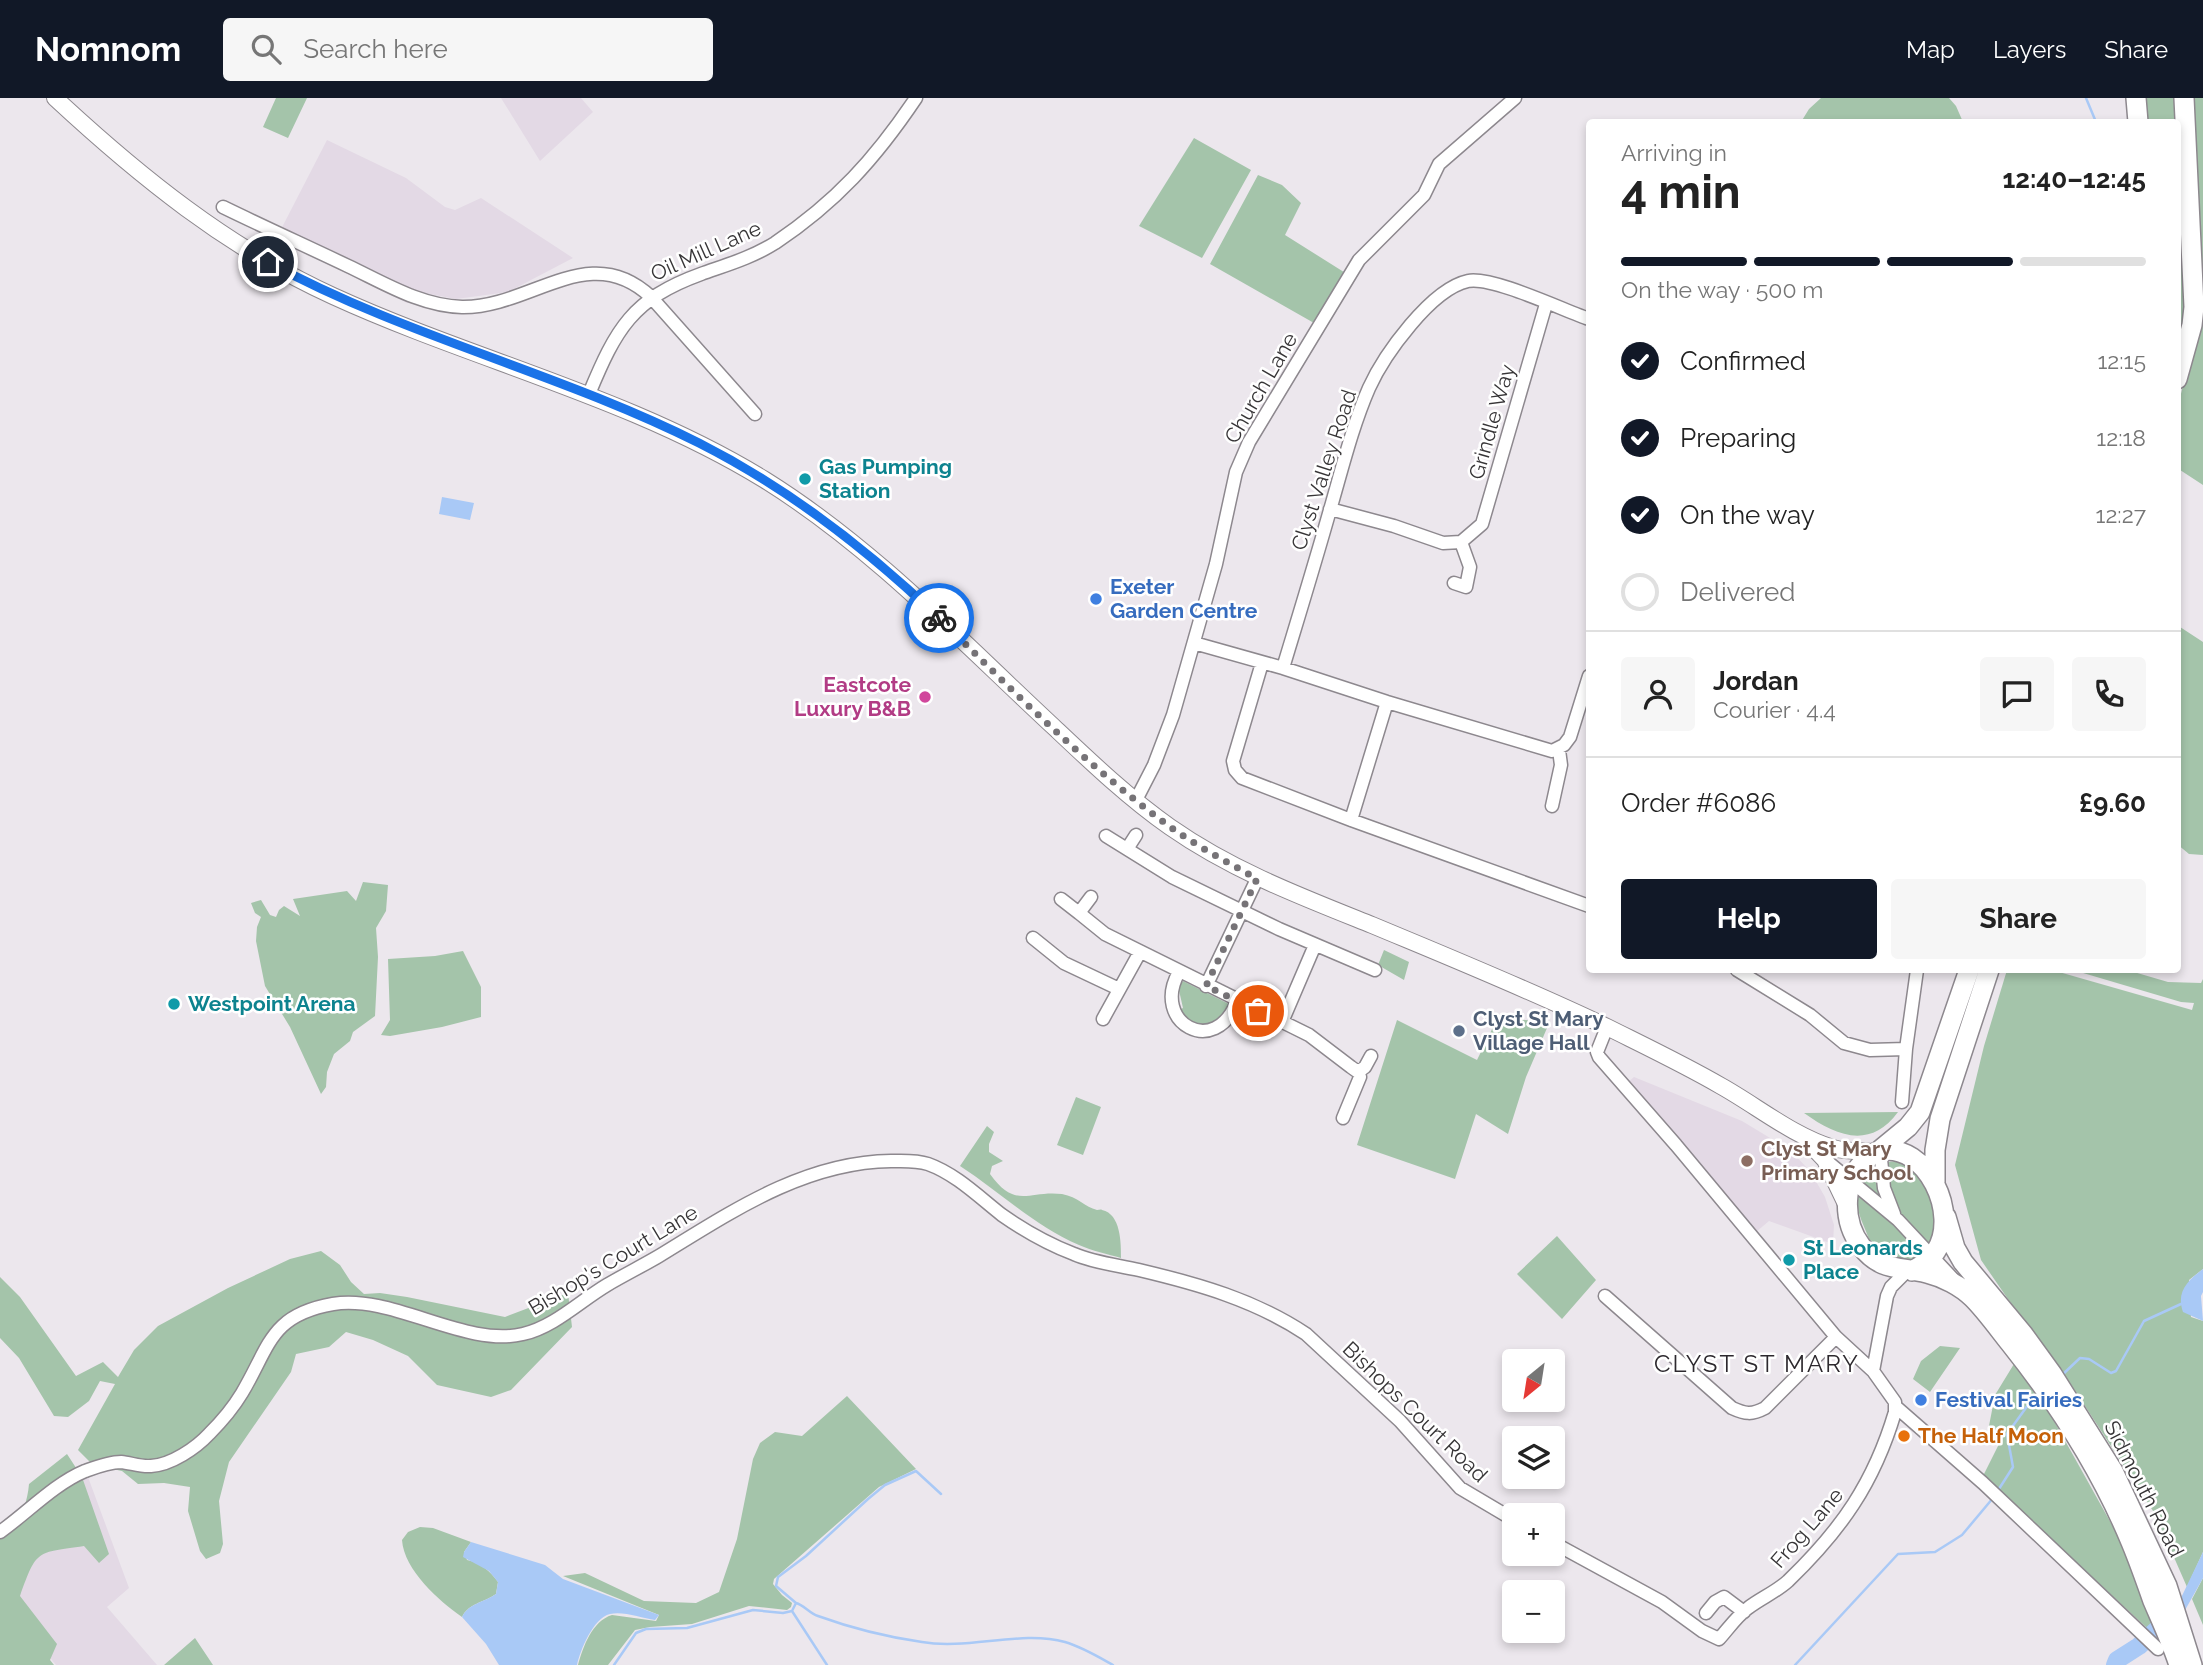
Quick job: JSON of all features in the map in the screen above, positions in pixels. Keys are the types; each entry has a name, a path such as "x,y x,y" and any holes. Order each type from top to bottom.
{"highway":[{"path":"2136,98 2138,119"},
{"path":"2181,365 2192,326 2194,307 2184,98"},
{"path":"1876,1261 1856,1238 1850,1223 1850,1182 1861,1164 1908,1127 1920,1112 1968,973"},
{"path":"1935,1182 1935,1150 1940,1119 1988,973"},
{"path":"1878,1151 1891,1151 1916,1161 1935,1182"},
{"name":"Sidmouth Road","path":"1935,1182 1955,1248 1963,1262 2022,1334 2047,1379 2112,1471 2167,1586 2173,1650"},
{"path":"1910,1271 1933,1255 1941,1240 1942,1206"},
{"name":"Sidmouth Road","path":"1876,1261 1893,1269 1944,1279 1962,1289 2047,1379"},
{"name":"Sidmouth Road","path":"2067,1409 2130,1540 2173,1650 2192,1665"}],"main road":[{"path":"55,98 94,135 176,202 220,234 268,262 337,298 589,394 697,442 768,482 839,530 921,601 1103,773 1166,824 1201,848 1257,879 1474,967 1607,1027 1717,1083 1798,1132 1833,1148 1878,1151"},
{"path":"1798,1132 1825,1160 1849,1210"}],"street":[{"name":"Oil Mill Lane","path":"589,394 608,348 634,313 652,297 675,284 749,257 828,205 858,175 916,98"},
{"name":"Church Lane","path":"1136,800 1154,765 1173,715 1216,564 1236,472 1249,442 1359,260 1423,195 1438,164 1515,98"},
{"path":"223,207 416,298 434,303 478,306 512,299 544,286 588,274 614,274 629,280 652,297 755,414"},
{"name":"Clyst Valley Road","path":"1283,668 1348,445 1371,386 1383,364 1416,320 1444,291 1470,281 1501,286 1586,318"},
{"name":"Grindle Way","path":"1461,542 1482,524 1546,304"},
{"path":"1330,509 1394,526 1443,543 1461,542 1470,567 1464,586"},
{"path":"1194,643 1546,750 1559,750"},
{"path":"1262,663 1233,761 1235,770 1242,778 1586,905"},
{"path":"1552,806 1561,765 1559,750 1570,737 1586,686"},
{"path":"1351,820 1387,702"},
{"path":"1127,849 1136,835"},
{"path":"1106,836 1172,877 1279,929 1375,970"},
{"path":"1206,986 1257,879"},
{"path":"1079,913 1091,897"},
{"path":"1061,899 1105,934 1309,1035 1358,1072 1360,1077 1343,1118"},
{"path":"1033,938 1064,963 1119,989"},
{"path":"1282,1022 1315,945"},
{"path":"1103,1018 1140,952"},
{"path":"1179,972 1172,987 1172,1006 1178,1018 1190,1028 1204,1031 1220,1027 1231,1015 1237,1001"},
{"path":"1742,973 1810,1015 1844,1043 1870,1050 1906,1049"},
{"path":"1902,1102 1917,973"},
{"path":"1607,1027 1597,1052 1599,1057 1836,1337 1873,1371 1895,1406 1983,1483 2136,1629 2173,1650"},
{"path":"1358,1072 1365,1068 1371,1056"},
{"path":"1878,1151 1884,1188 1898,1220"},
{"path":"1825,1160 1898,1220 1962,1289"},
{"name":"Bishop's Court Lane","path":"0,1532 80,1474 114,1463 150,1466 160,1464 195,1446 208,1436 242,1393 276,1331 304,1312 340,1303 361,1303 467,1331 520,1335 540,1328 605,1286 781,1186 831,1168 869,1161 916,1161 932,1165 950,1174 1027,1232 1057,1247 1088,1260 1206,1287 1256,1306"},
{"path":"1876,1261 1887,1296"},
{"path":"1873,1371 1887,1296 1891,1287 1910,1271"},
{"path":"1605,1296 1618,1314 1732,1408 1742,1413 1754,1414 1765,1408 1836,1337"},
{"name":"Bishops Court Road","path":"1256,1306 1306,1334 1400,1421 1460,1488 1502,1513"},
{"name":"Frog Lane","path":"1565,1549 1662,1602 1718,1639 1744,1612 1790,1579 1847,1516 1866,1486 1892,1421 1895,1406"},
{"path":"1706,1613 1715,1602 1724,1597 1744,1612"}],"shaded area":[{"path":"501,98 581,98 593,112 540,161"},
{"path":"327,140 406,178 445,207 455,210 481,198 573,258 508,292 456,299 419,292 407,303 276,239"},
{"name":"Clyst St Mary Primary School","path":"1634,1077 1742,1121 1790,1150 1810,1171 1825,1197 1834,1225 1833,1244 1769,1221 1756,1232 1628,1082"},
{"path":"88,1477 129,1588 107,1607 157,1665 56,1665 21,1622 0,1539"}],"green space":[{"path":"276,98 307,98 288,138 263,127"},
{"path":"1821,98 1949,98 1962,119 1803,119"},
{"path":"2141,98 2179,98 2180,119 2143,119"},
{"path":"2188,98 2203,98 2203,485 2181,471 2181,394 2199,325"},
{"path":"1194,138 1251,170 1202,258 1139,226"},
{"path":"2181,148 2188,324 2181,348"},
{"path":"1258,175 1282,185 1301,203 1285,235 1347,274 1314,323 1210,264"},
{"path":"2181,628 2203,642 2203,855 2189,854 2181,847"},
{"path":"363,882 388,885 386,911 376,928 378,957 375,1016 353,1032 350,1041 334,1054 327,1072 326,1087 321,1094 290,1027 265,986 256,941 261,917 255,913 251,903 261,900 270,915 276,917 284,906 300,916 293,899 347,891 356,901"},
{"path":"1384,950 1409,962 1404,980 1378,965"},
{"path":"463,951 481,987 481,1017 442,1027 390,1036 381,1035 390,1020 388,959"},
{"path":"2006,973 2062,973 2192,1010 2194,1003 2181,1002 2083,973 2137,973 2168,982 2201,983 2203,979 2203,1269 2189,1280 2191,1317 2203,1321 2203,1552 2187,1587 2155,1514 2072,1386 1981,1260 1955,1165 1984,1046"},
{"path":"1183,981 1231,1005 1216,1025 1194,1026 1177,1011 1183,1008 1178,986"},
{"path":"1497,1019 1550,1021 1526,1077 1508,1134 1476,1114 1455,1179 1357,1145 1397,1020 1477,1060"},
{"path":"1076,1097 1101,1107 1083,1155 1057,1145"},
{"path":"1898,1112 1887,1124 1864,1135 1840,1133 1804,1113"},
{"path":"987,1126 994,1132 989,1152 1003,1161 992,1166 990,1174 999,1185 1015,1195 1062,1194 1108,1213 1119,1230 1121,1258 1089,1249 1063,1237 1033,1219 960,1166"},
{"path":"1896,1161 1923,1181 1931,1192 1935,1207 1932,1239 1921,1255 1912,1259 1893,1256 1869,1239 1857,1206 1860,1185 1869,1173 1874,1168"},
{"path":"1557,1236 1596,1280 1562,1319 1517,1274"},
{"path":"321,1251 340,1265 351,1282 364,1294 380,1293 407,1297 505,1317 568,1293 572,1327 511,1390 491,1397 437,1385 408,1356 373,1340 346,1332 329,1347 296,1354 291,1372 229,1462 219,1501 223,1544 220,1553 206,1559 200,1551 188,1511 190,1487 164,1483 138,1484 122,1471 93,1465 78,1450 115,1384 100,1381 89,1401 68,1417 54,1416 19,1358 0,1338 0,1277 20,1297 76,1376 103,1362 118,1377 134,1350 158,1326 228,1288 290,1259"},
{"path":"1940,1346 1960,1348 1930,1392 1913,1379 1921,1361"},
{"path":"2017,1359 2121,1541 2154,1620 2147,1628 1983,1476 1999,1444 1987,1436 1995,1395"},
{"path":"847,1396 916,1469 879,1487 774,1579 773,1584 792,1603 791,1607 787,1610 749,1606 692,1624 635,1630 608,1665 578,1665 589,1636 605,1618 612,1615 656,1621 659,1615 563,1576 585,1573 644,1601 696,1603 719,1592 737,1539 753,1459 760,1443 775,1432 802,1436"},
{"path":"67,1454 82,1477 109,1554 99,1563 84,1546 56,1550 40,1556 35,1561 20,1596 57,1644 50,1660 54,1665 0,1665 0,1538 21,1514 29,1484"},
{"path":"420,1527 433,1528 471,1542 464,1552 467,1560 481,1565 495,1578 498,1582 496,1594 472,1606 462,1617 443,1602 424,1584 404,1551 402,1540 408,1532"},
{"path":"2203,1578 2203,1625 2192,1599"},
{"path":"195,1638 213,1665 164,1665"}],"water":[{"path":"442,497 474,503 470,520 439,514"},
{"path":"2203,1269 2203,1321 2183,1312 2181,1299 2184,1288"},
{"path":"471,1542 545,1565 563,1579 659,1615 655,1620 621,1613 604,1617 588,1636 577,1665 499,1665 486,1644 462,1617 472,1606 496,1594 498,1582 489,1571 463,1557"},
{"path":"2203,1552 2203,1578 2184,1612 2180,1600"}],"waterway":[{"path":"2086,98 2095,119"},
{"path":"2061,1376 2080,1358 2089,1359 2111,1373 2116,1371 2144,1321 2181,1304"},
{"path":"1997,1492 2013,1467 2007,1434 2028,1405 2040,1394"},
{"path":"796,1603 776,1586 778,1577 806,1556 885,1485 916,1471 941,1494"},
{"path":"1795,1665 1898,1554 1935,1552 1962,1535 1993,1498"},
{"path":"614,1665 636,1633 646,1629 687,1628 753,1610 783,1613 792,1611 796,1603 815,1615 896,1638 940,1644 1048,1639 1077,1646 1113,1665"},
{"path":"792,1611 827,1665"},
{"path":"2115,1665 2117,1660 2139,1646 2173,1615"}],"way so far":[{"path":"939,618 1103,773 1166,824 1201,848 1257,879 1206,986 1258,1011"}],"place":[{"name":"Gas Pumping Station","path":"805,479"},
{"name":"Exeter Garden Centre","path":"1096,599"},
{"name":"Eastcote Luxury B&B","path":"925,697"},
{"name":"Westpoint Arena","path":"174,1004"},
{"name":"Clyst St Mary Village Hall","path":"1459,1031"},
{"name":"Clyst St Mary Primary School","path":"1747,1161"},
{"name":"St Leonards Place","path":"1789,1260"},
{"name":"Festival Fairies","path":"1921,1400"},
{"name":"The Half Moon","path":"1904,1436"}],"district":[{"name":"CLYST ST MARY","path":"1757,1364"}],"route":[{"path":"268,262 337,298 445,342 589,394 716,452 768,482 839,530 939,618"}]}
